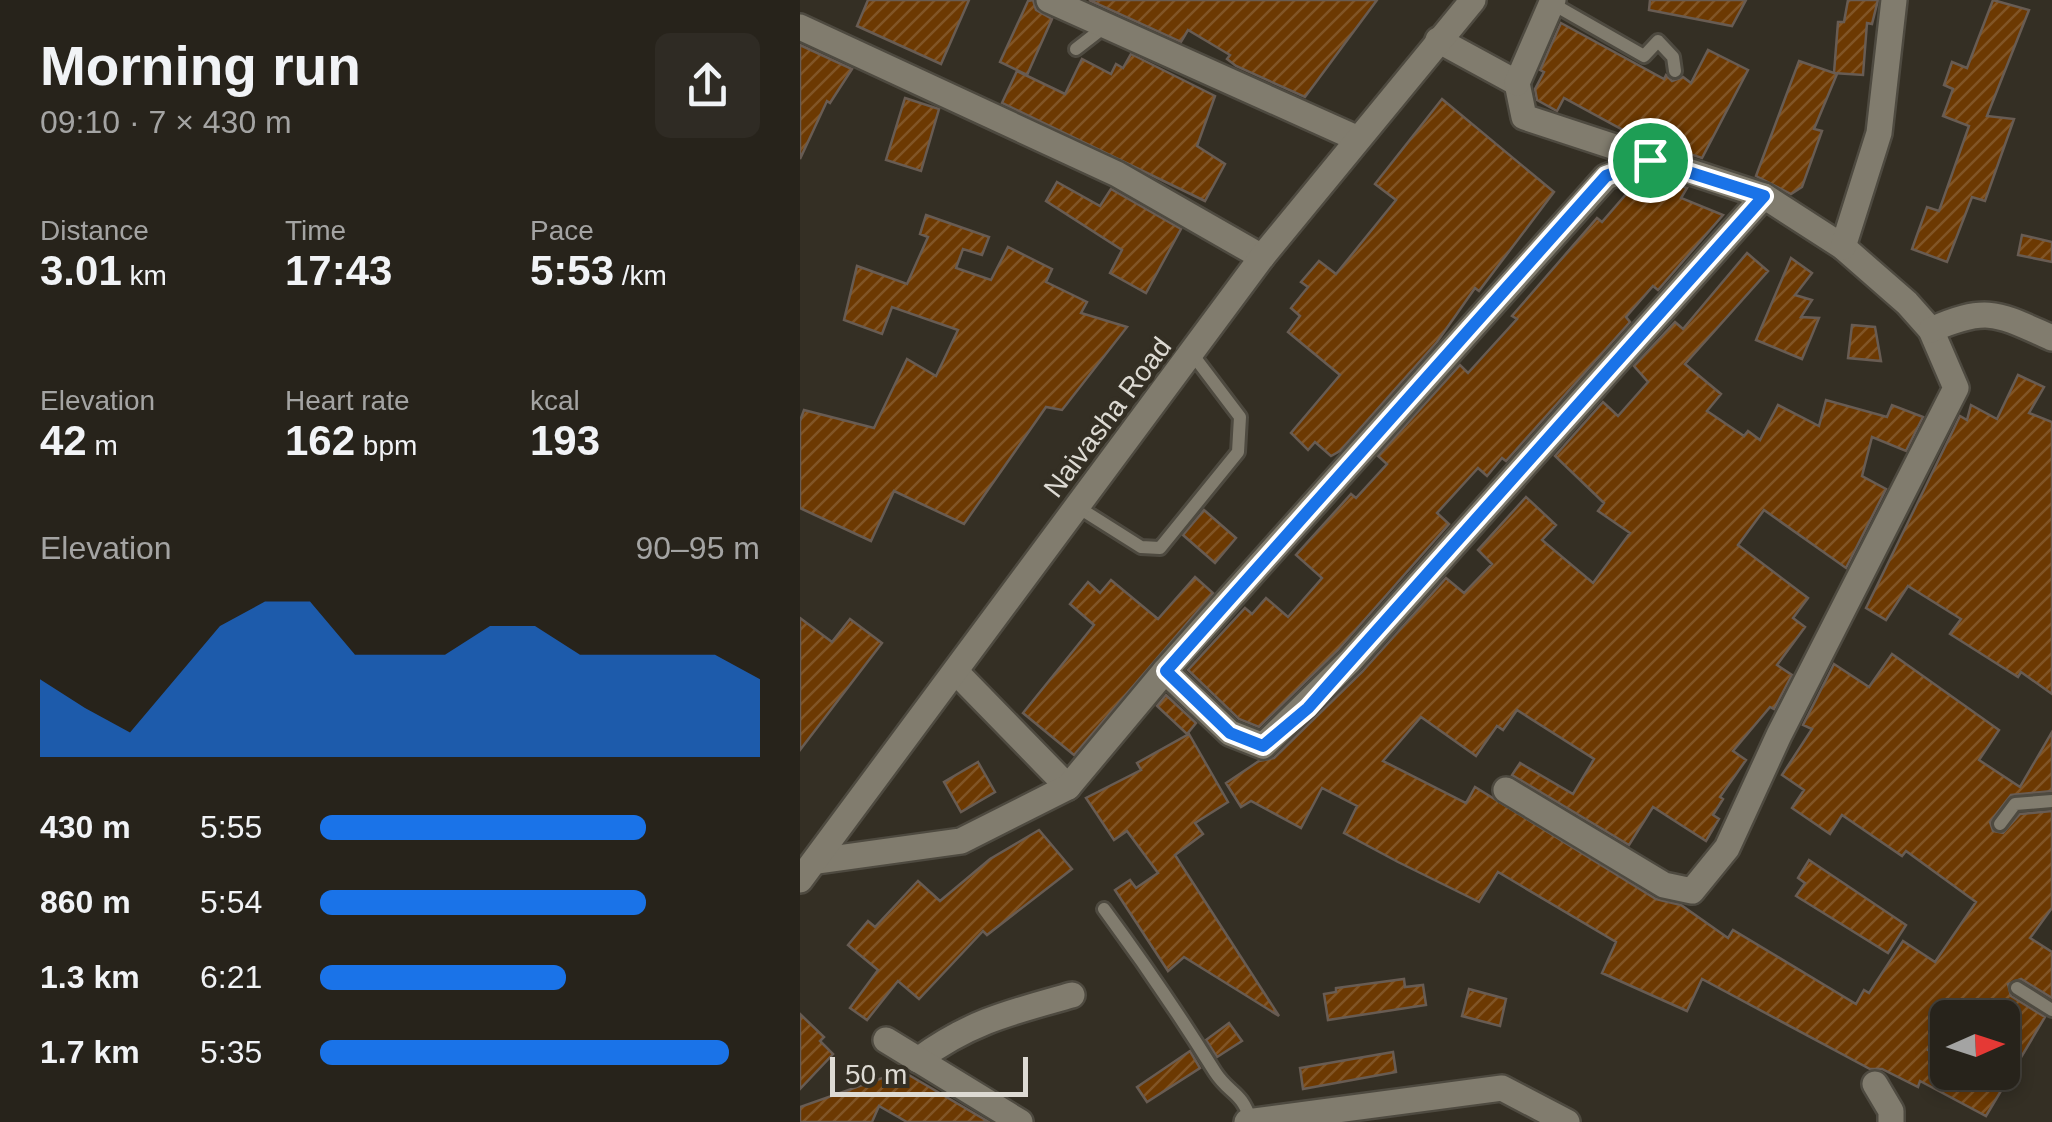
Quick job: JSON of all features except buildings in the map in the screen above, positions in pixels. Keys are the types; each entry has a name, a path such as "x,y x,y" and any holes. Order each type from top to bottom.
{"street":[{"path":"1049,0 1103,28 1356,138"},
{"name":"Naivasha Road","path":"808,871 1262,257 1473,0"},
{"path":"1843,247 1879,133 1894,0"},
{"path":"1506,790 1664,885 1692,891 1700,885 1726,848 1779,735 1952,403 1956,380 1931,330 1878,275 1843,247 1764,196 1524,117 1517,84 1553,2"},
{"path":"800,27 1117,174 1262,257"},
{"path":"1438,40 1517,84"},
{"path":"808,871 961,841 1068,787 1166,671 1606,176 1650,160"},
{"path":"1166,671 1230,733 1263,746 1274,738 1350,661 1764,196"},
{"path":"1931,330 1969,314 1993,314 2052,338"},
{"path":"956,672 1068,787"},
{"path":"918,1060 956,1032 991,1017 1072,996"},
{"path":"886,1040 1020,1122"},
{"path":"1875,1084 1890,1111 1891,1122"},
{"path":"1249,1122 1502,1088 1567,1122"}],"lane":[{"path":"1553,2 1644,56 1658,41 1673,57 1675,71"},
{"path":"1076,49 1103,28"},
{"path":"1076,506 1141,546 1160,548 1229,464 1238,452 1240,417 1193,355"},
{"path":"2000,824 2015,804 2045,798 2052,801"},
{"path":"1104,910 1172,1000 1219,1078 1243,1097 1249,1122"},
{"path":"2017,988 2052,1010"}],"route":[{"path":"1650,160 1764,196 1308,708 1263,746 1230,733 1166,671 1606,176 1650,160"}]}
